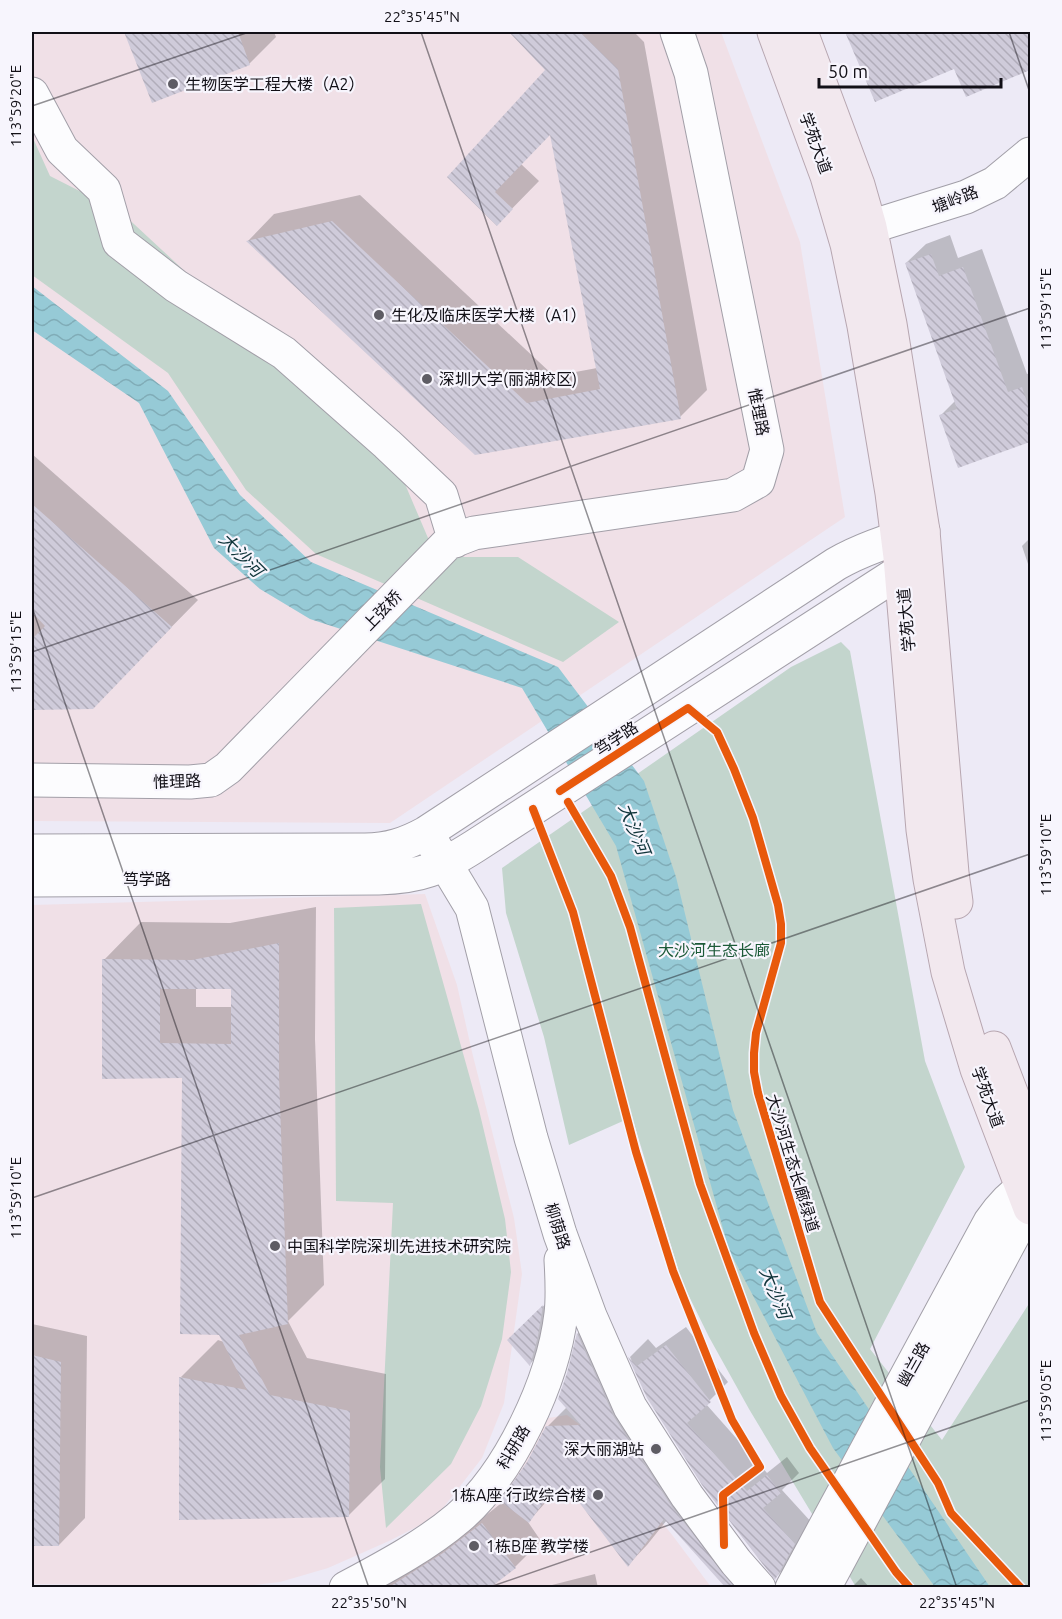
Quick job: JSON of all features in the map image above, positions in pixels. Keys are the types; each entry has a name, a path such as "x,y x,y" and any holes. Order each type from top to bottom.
{"main road":[{"name":"学苑大道","path":"774,32 827,176 847,244 912,548 923,830 938,925 962,1021 991,1109 1029,1198"},
{"name":"学苑大道","path":"801,32 839,131 870,227 890,324 912,548 960,925 985,1022 1030,1142"}],"street":[{"name":"惟理路","path":"451,542 474,532 733,495 758,481 767,450 691,73 677,32"},
{"path":"32,94 62,150 104,190 119,242 176,286 284,353 387,444 441,495 451,542"},
{"name":"塘岭路","path":"870,227 966,197 995,183 1030,154"},
{"name":"上弦桥","path":"318,678 451,542"},
{"name":"笃学路","path":"32,851 379,850 402,845 426,833 860,550 912,548"},
{"name":"笃学路","path":"32,880 400,878 423,873 446,864 688,708 912,548"},
{"name":"惟理路","path":"32,780 190,782 211,780 228,768 318,678"},
{"name":"柳荫路","path":"426,833 472,908 531,1138 560,1234 590,1316 630,1407 687,1496 736,1562 759,1587"},
{"name":"幽兰路","path":"830,1576 928,1364 990,1222 999,1209 1029,1198"},
{"name":"科研路","path":"346,1587 426,1541 459,1517 487,1488 508,1458 525,1429 553,1354 561,1314 560,1234"},
{"name":"幽兰路","path":"792,1587 819,1537 928,1364"}],"shaded area":[{"name":"深圳大学(丽湖校区)","path":"32,32 721,32 800,242 845,517 390,823 32,821"},
{"name":"中国科学院深圳先进技术研究院","path":"425,894 457,985 514,1218 522,1274 504,1403 482,1458 436,1517 328,1568 280,1582 238,1587 32,1584 32,905"},
{"path":"567,1415 587,1430 711,1587 382,1588 431,1558 542,1419"}],"green space":[{"path":"32,136 50,176 121,212 399,470 428,538 442,549 464,557 518,557 619,622 563,662 316,554 246,490 168,373 32,275"},
{"name":"大沙河生态长廊","path":"841,642 850,651 925,1061 965,1167 870,1349 942,1440 1030,1302 1030,1587 856,1587 749,1409 682,1282 632,1117 569,1145 544,1037 506,913 502,868 791,667"},
{"path":"421,904 479,1110 505,1219 511,1272 502,1339 481,1406 451,1464 386,1528 380,1467 393,1203 336,1201 334,908"}],"water":[{"name":"大沙河","path":"32,286 168,391 240,495 311,562 558,667 644,781 676,877 733,1110 817,1333 990,1587 935,1587 833,1448 729,1250 616,846 522,688 310,619 260,589 214,548 139,403 32,330"}],"building":[{"name":"生物医学工程大楼（A2）","path":"124,32 238,32 250,65 152,103"},
{"name":"生化及临床医学大楼（A1）","path":"509,32 580,32 618,69 681,419 475,455 246,241 332,221 527,403 600,389 550,135 495,192 513,209 497,226 447,177 545,70"},
{"path":"845,32 1030,32 1030,70 966,97 954,69 875,102"},
{"path":"931,254 939,276 963,267 1008,392 1022,387 1030,411 1030,442 958,468 939,415 957,409 905,263"},
{"path":"32,504 172,627 93,709 32,710 32,639 45,626 32,612"},
{"path":"279,943 279,1077 288,1324 239,1335 270,1395 350,1411 349,1517 179,1520 179,1377 247,1390 219,1335 180,1334 182,1078 102,1079 102,959 192,960","holes":["160,989 231,989 231,1044 160,1043"]},
{"path":"543,1305 538,1336 530,1366 507,1340"},
{"path":"577,1333 614,1417 672,1507 734,1587 725,1587 664,1519 628,1567 575,1497 550,1493 529,1523 500,1501 527,1462 546,1426 581,1425 558,1399"},
{"path":"666,1345 711,1402 687,1423 747,1491 767,1475 781,1493 763,1508 795,1544 775,1580 702,1485 647,1398 628,1357 637,1366"},
{"path":"32,1355 61,1362 59,1546 32,1546"},
{"name":"1栋B座 教学楼","path":"482,1523 516,1568 491,1587 389,1587 443,1553"}],"cycle path":[{"name":"大沙河生态长廊绿道","path":"560,791 688,708 717,732 753,818 778,905 781,943 756,1033 754,1072 758,1093 820,1302 938,1483 951,1513 1021,1588"},
{"path":"568,802 611,876 630,927 700,1184 754,1333 781,1396 810,1448 896,1572 910,1588"},
{"path":"533,809 573,912 636,1152 673,1271 732,1420 760,1467 723,1495 724,1545"}],"place":[{"name":"生物医学工程大楼（A2）","path":"173,84"},
{"name":"生化及临床医学大楼（A1）","path":"379,315"},
{"name":"深圳大学(丽湖校区)","path":"427,379"},
{"name":"中国科学院深圳先进技术研究院","path":"275,1246"},
{"name":"深大丽湖站","path":"656,1449"},
{"name":"1栋A座 行政综合楼","path":"598,1495"},
{"name":"1栋B座 教学楼","path":"474,1546"}]}
